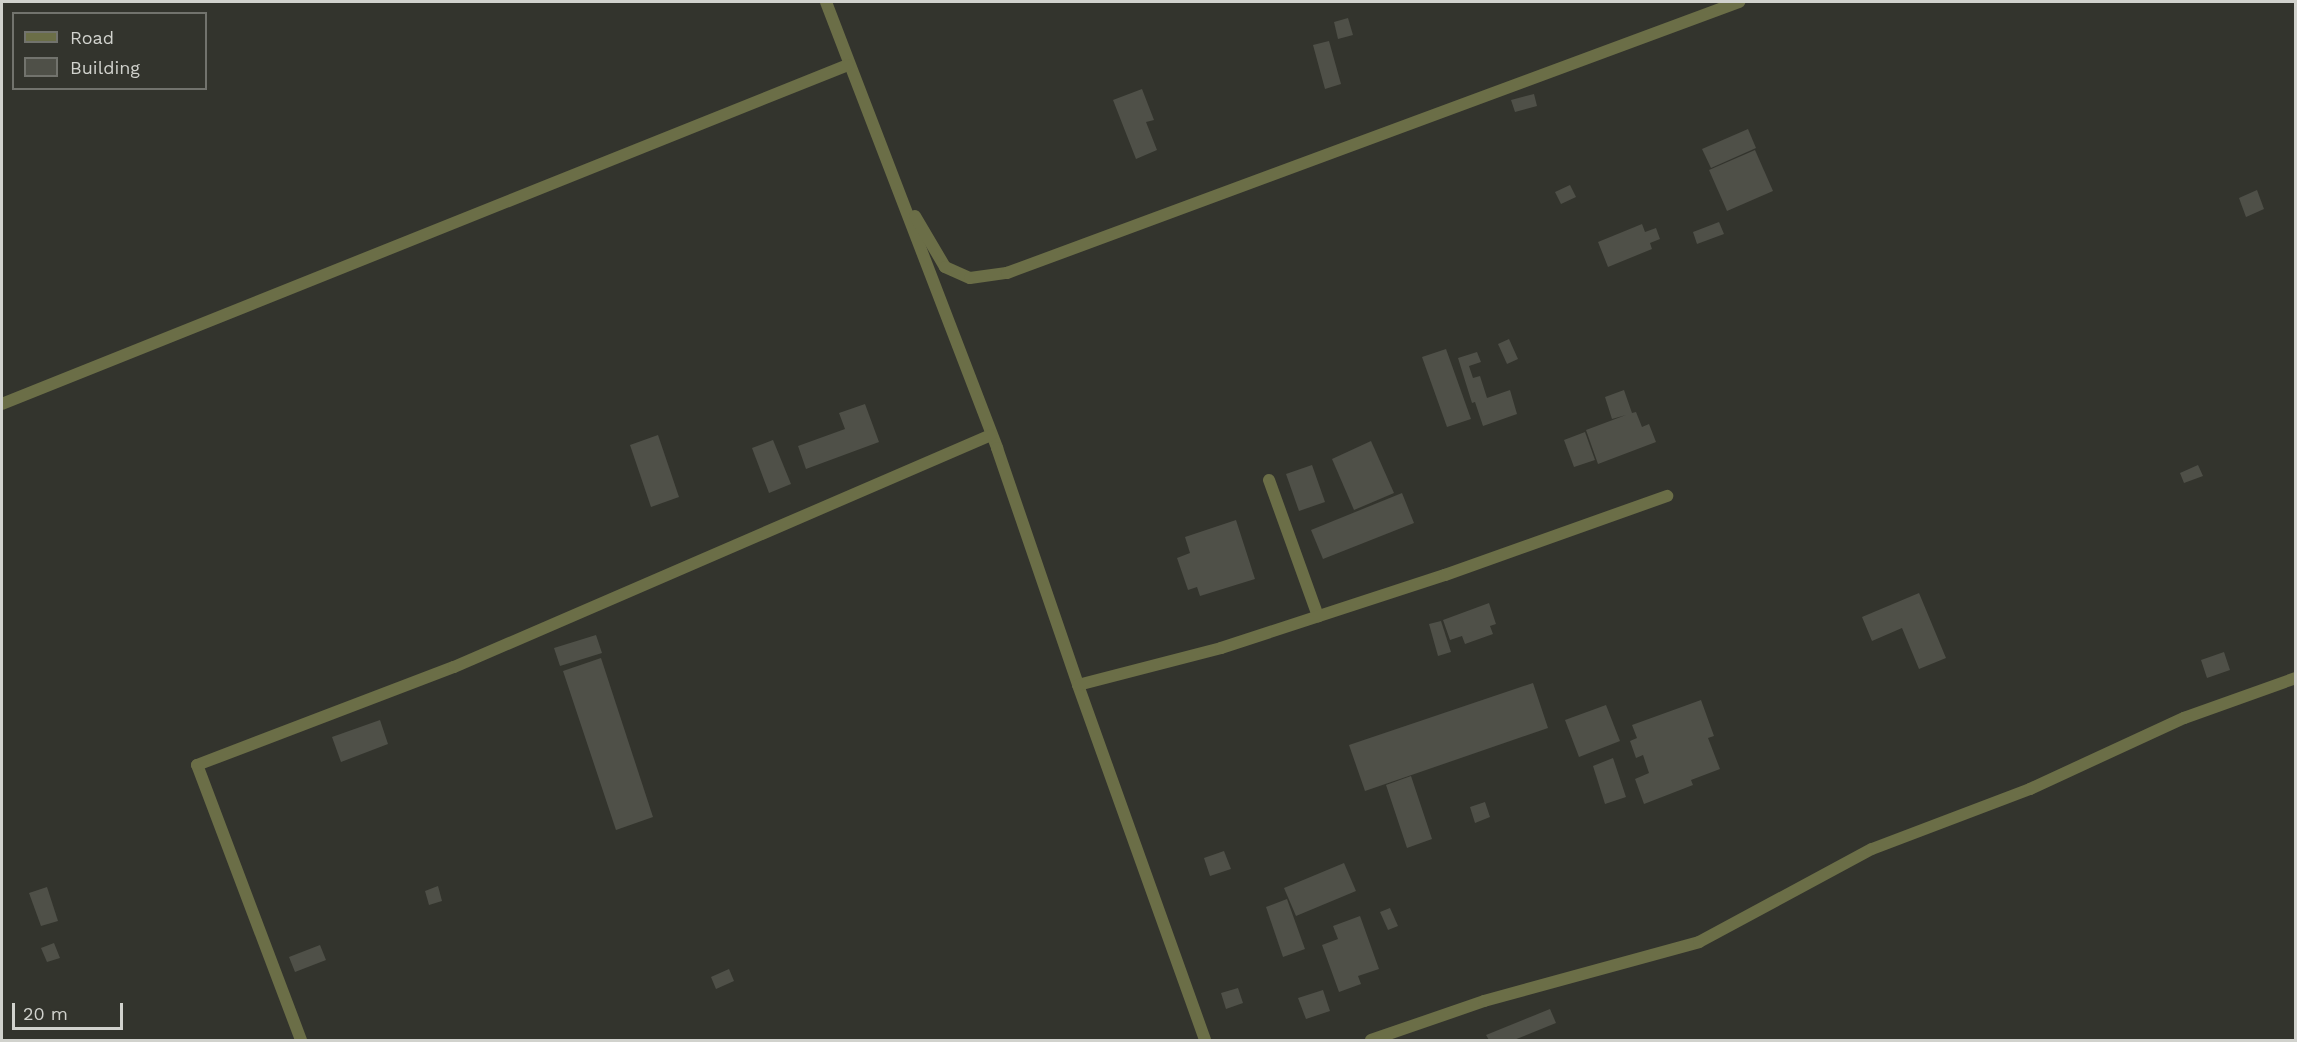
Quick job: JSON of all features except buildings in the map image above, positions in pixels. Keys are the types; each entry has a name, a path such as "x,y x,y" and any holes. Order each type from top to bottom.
{"street":[{"path":"826,2 848,65 897,185 991,435 1205,1041"},
{"path":"897,185 945,267 970,278 1007,273 1739,2"},
{"path":"2,404 848,65"},
{"path":"301,1041 197,765 454,667 991,435"},
{"path":"1269,480 1318,616"},
{"path":"1078,686 1221,648 1445,575 1667,496"},
{"path":"1371,1041 1484,1001 1699,942 1872,849 2030,789 2184,718 2295,678"}]}
